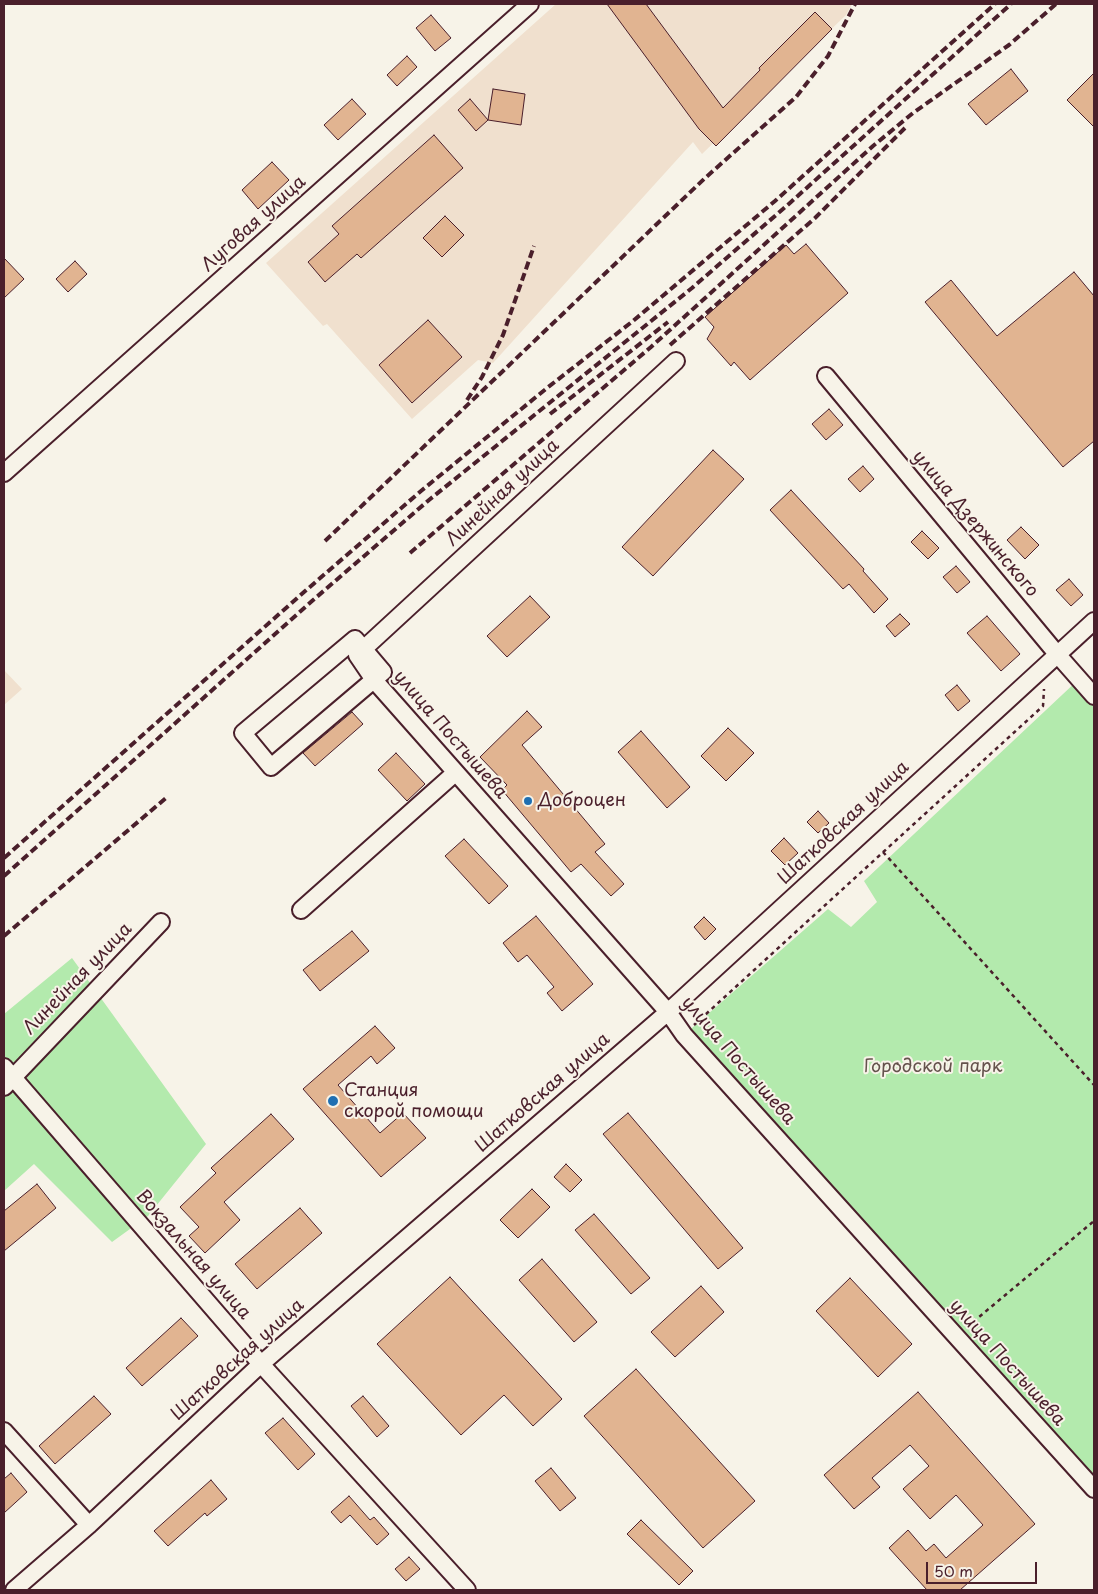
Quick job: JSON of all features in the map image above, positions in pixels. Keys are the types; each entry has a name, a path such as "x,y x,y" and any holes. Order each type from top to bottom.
{"street":[{"name":"Луговая улица","path":"4,472 530,4"},
{"name":"Линейная улица","path":"360,652 676,361"},
{"name":"улица Дзержинского","path":"826,376 1050,660 1094,696"},
{"name":"Шатковская улица","path":"14,1590 89,1525 261,1364 668,1012 1094,621"},
{"path":"360,652 355,639 243,733 271,766 374,680"},
{"name":"улица Постышева","path":"360,652 374,680 455,773 668,1012 684,1034 1094,1489"},
{"path":"301,910 455,773"},
{"name":"Линейная улица","path":"7,1077 161,922"},
{"name":"Вокзальная улица","path":"7,1077 261,1364 468,1590"},
{"path":"4,1431 89,1525"}],"path":[{"path":"684,1034 1043,706 1050,660"},
{"path":"883,852 1094,1085"},
{"path":"956,1336 1094,1221"}],"shaded area":[{"path":"556,4 852,4 846,15 702,154 693,142 493,363 478,360 412,419 327,324 323,326 266,263"},
{"path":"4,670 22,689 4,705"}],"green space":[{"name":"Городской парк","path":"1079,679 1094,696 1094,1489 684,1035 828,909 851,927 877,902 864,881"},
{"path":"72,958 206,1144 148,1216 112,1242 34,1164 4,1191 4,1014"}],"building":[{"path":"607,4 646,4 723,108 760,70 759,68 815,12 832,29 716,146 699,129"},
{"path":"431,15 451,38 435,51 416,28"},
{"path":"407,56 417,67 397,86 387,75"},
{"path":"1011,69 1028,91 986,125 968,104"},
{"path":"1094,73 1094,127 1067,100"},
{"path":"493,89 525,94 521,125 488,120"},
{"path":"352,99 366,114 338,140 324,125"},
{"path":"470,99 488,120 476,131 458,110"},
{"path":"434,135 463,168 361,258 357,254 325,282 308,262 339,234 332,226"},
{"path":"272,162 289,180 258,209 242,190"},
{"path":"445,216 464,235 442,257 423,238"},
{"path":"806,244 848,293 750,380 734,362 731,366 707,339 714,327 705,317 786,245 794,254"},
{"path":"4,258 24,279 4,298"},
{"path":"75,261 87,274 68,292 56,279"},
{"path":"1074,272 1094,296 1094,441 1063,467 925,302 951,280 997,336"},
{"path":"428,320 462,357 412,403 379,365"},
{"path":"829,409 843,425 826,440 812,424"},
{"path":"713,450 744,479 653,576 622,547"},
{"path":"863,466 874,479 860,492 848,479"},
{"path":"791,490 864,569 863,571 888,599 874,613 849,584 843,589 770,510"},
{"path":"1021,527 1039,545 1025,559 1007,540"},
{"path":"922,531 939,548 928,559 911,542"},
{"path":"956,566 970,582 957,593 943,577"},
{"path":"1069,579 1083,595 1071,606 1056,590"},
{"path":"530,596 550,617 507,657 487,636"},
{"path":"900,614 910,624 895,637 886,626"},
{"path":"987,616 1020,654 1001,671 967,633"},
{"path":"957,685 970,701 958,711 945,695"},
{"path":"527,711 542,727 522,745 605,844 595,852 624,884 611,896 581,864 571,872 502,790 507,785 480,757"},
{"path":"352,712 363,724 315,766 303,753"},
{"path":"728,728 754,753 726,781 701,756"},
{"path":"641,731 690,787 667,808 618,752"},
{"path":"396,753 425,784 407,801 378,770"},
{"path":"818,811 829,823 818,833 807,822"},
{"path":"784,838 798,853 785,865 771,851"},
{"path":"464,839 508,886 489,904 445,856"},
{"path":"536,916 593,984 562,1011 547,993 554,987 527,955 518,962 503,943"},
{"path":"704,917 716,929 705,940 694,927"},
{"path":"352,931 369,951 320,991 303,970"},
{"name":"Станция скорой помощи","path":"375,1026 395,1048 377,1064 371,1056 338,1085 380,1133 403,1113 426,1138 381,1177 303,1089"},
{"path":"628,1113 743,1248 718,1269 603,1134"},
{"path":"271,1114 294,1139 224,1202 240,1220 205,1253 189,1236 199,1227 180,1207 216,1173 211,1168"},
{"path":"566,1164 582,1180 570,1192 554,1177"},
{"path":"37,1184 56,1208 4,1251 4,1211"},
{"path":"532,1189 550,1207 518,1238 500,1220"},
{"path":"300,1208 322,1233 257,1289 235,1264"},
{"path":"594,1214 650,1278 631,1294 575,1230"},
{"path":"542,1259 597,1322 574,1342 519,1280"},
{"path":"450,1277 562,1399 533,1426 504,1395 461,1435 377,1344"},
{"path":"850,1278 912,1344 878,1377 816,1311"},
{"path":"701,1286 724,1312 675,1357 651,1332"},
{"path":"181,1318 198,1336 142,1386 126,1368"},
{"path":"636,1369 755,1501 703,1548 584,1416"},
{"path":"918,1392 1035,1524 960,1590 927,1590 889,1548 908,1530 926,1551 934,1544 946,1558 983,1525 956,1495 930,1519 903,1489 929,1466 910,1445 872,1478 880,1487 854,1509 824,1475"},
{"path":"94,1396 111,1414 55,1464 39,1446"},
{"path":"363,1396 389,1426 377,1437 351,1406"},
{"path":"283,1418 315,1454 298,1470 265,1433"},
{"path":"551,1468 576,1498 560,1511 535,1481"},
{"path":"11,1473 27,1492 4,1513 4,1479"},
{"path":"211,1480 227,1499 207,1516 205,1513 168,1546 154,1531"},
{"path":"349,1496 370,1520 374,1517 389,1534 377,1545 350,1515 341,1523 331,1512"},
{"path":"641,1520 693,1571 679,1585 627,1534"},
{"path":"409,1557 420,1569 406,1581 395,1569"}],"railway":[{"path":"325,541 704,179 796,97 828,56 855,4"},
{"path":"4,858 421,491 547,388 633,321 775,201 995,4"},
{"path":"4,876 312,601 429,500 692,288 791,202 1011,4"},
{"path":"410,553 651,347 873,146 913,113 1009,45 1056,4"},
{"path":"670,345 815,218 905,128"},
{"path":"467,400 482,377 503,335 534,246"},
{"path":"550,414 668,322"},
{"path":"4,936 166,798"}],"place":[{"name":"Доброцен","path":"528,801"},
{"name":"Станция скорой помощи","path":"333,1101"}]}
